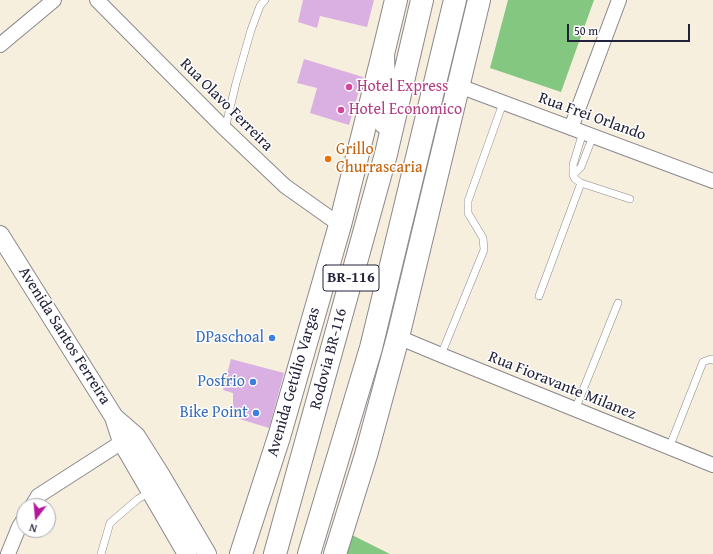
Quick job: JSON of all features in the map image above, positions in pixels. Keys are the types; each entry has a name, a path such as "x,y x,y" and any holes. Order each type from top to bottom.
{"main road":[{"name":"Avenida Getúlio Vargas","path":"241,554 279,437 340,225 384,54 396,0"},
{"name":"Rodovia BR-116","path":"275,554 386,154 422,0"},
{"name":"BR-116","path":"309,554 371,348 455,0"},
{"path":"335,554 366,455 398,337 479,0"},
{"path":"384,54 386,154"}],"street":[{"path":"0,45 54,0"},
{"name":"Rua Olavo Ferreira","path":"97,0 225,129 285,186 340,225"},
{"path":"583,132 619,0"},
{"name":"Rua Frei Orlando","path":"459,86 713,181"},
{"name":"Avenida Santos Ferreira","path":"0,235 114,417 129,439 160,474 207,554"},
{"name":"Rua Fioravante Milanez","path":"398,337 713,466"},
{"path":"37,498 129,439"},
{"name":"Avenida Santos Ferreira","path":"129,439 150,492 187,554"},
{"path":"8,554 16,534"}],"lane":[{"path":"225,129 251,30 260,6 265,0"},
{"path":"440,355 484,250 483,238 468,213 468,201 504,103"},
{"path":"573,175 581,167 583,132"},
{"path":"583,132 572,165 575,179 581,183 630,199"},
{"path":"539,296 581,183"},
{"path":"575,410 618,303"},
{"path":"669,448 703,362 711,359 713,360"},
{"path":"101,554 110,523 138,499 150,492"}],"green space":[{"path":"508,0 594,0 561,92 490,68"},
{"path":"352,535 390,554 344,554"}],"building":[{"path":"303,0 374,0 367,27 320,16 317,28 298,22"},
{"path":"304,59 363,77 349,125 310,113 317,88 297,83"},
{"name":"Posfrio","path":"231,359 284,373 269,428 233,417 233,393 223,390"}],"place":[{"name":"Hotel Express","path":"349,87"},
{"name":"Hotel Economico","path":"341,110"},
{"name":"Grillo Churrascaria","path":"328,159"},
{"name":"DPaschoal","path":"272,338"},
{"name":"Posfrio","path":"253,382"},
{"name":"Bike Point","path":"256,413"}]}
